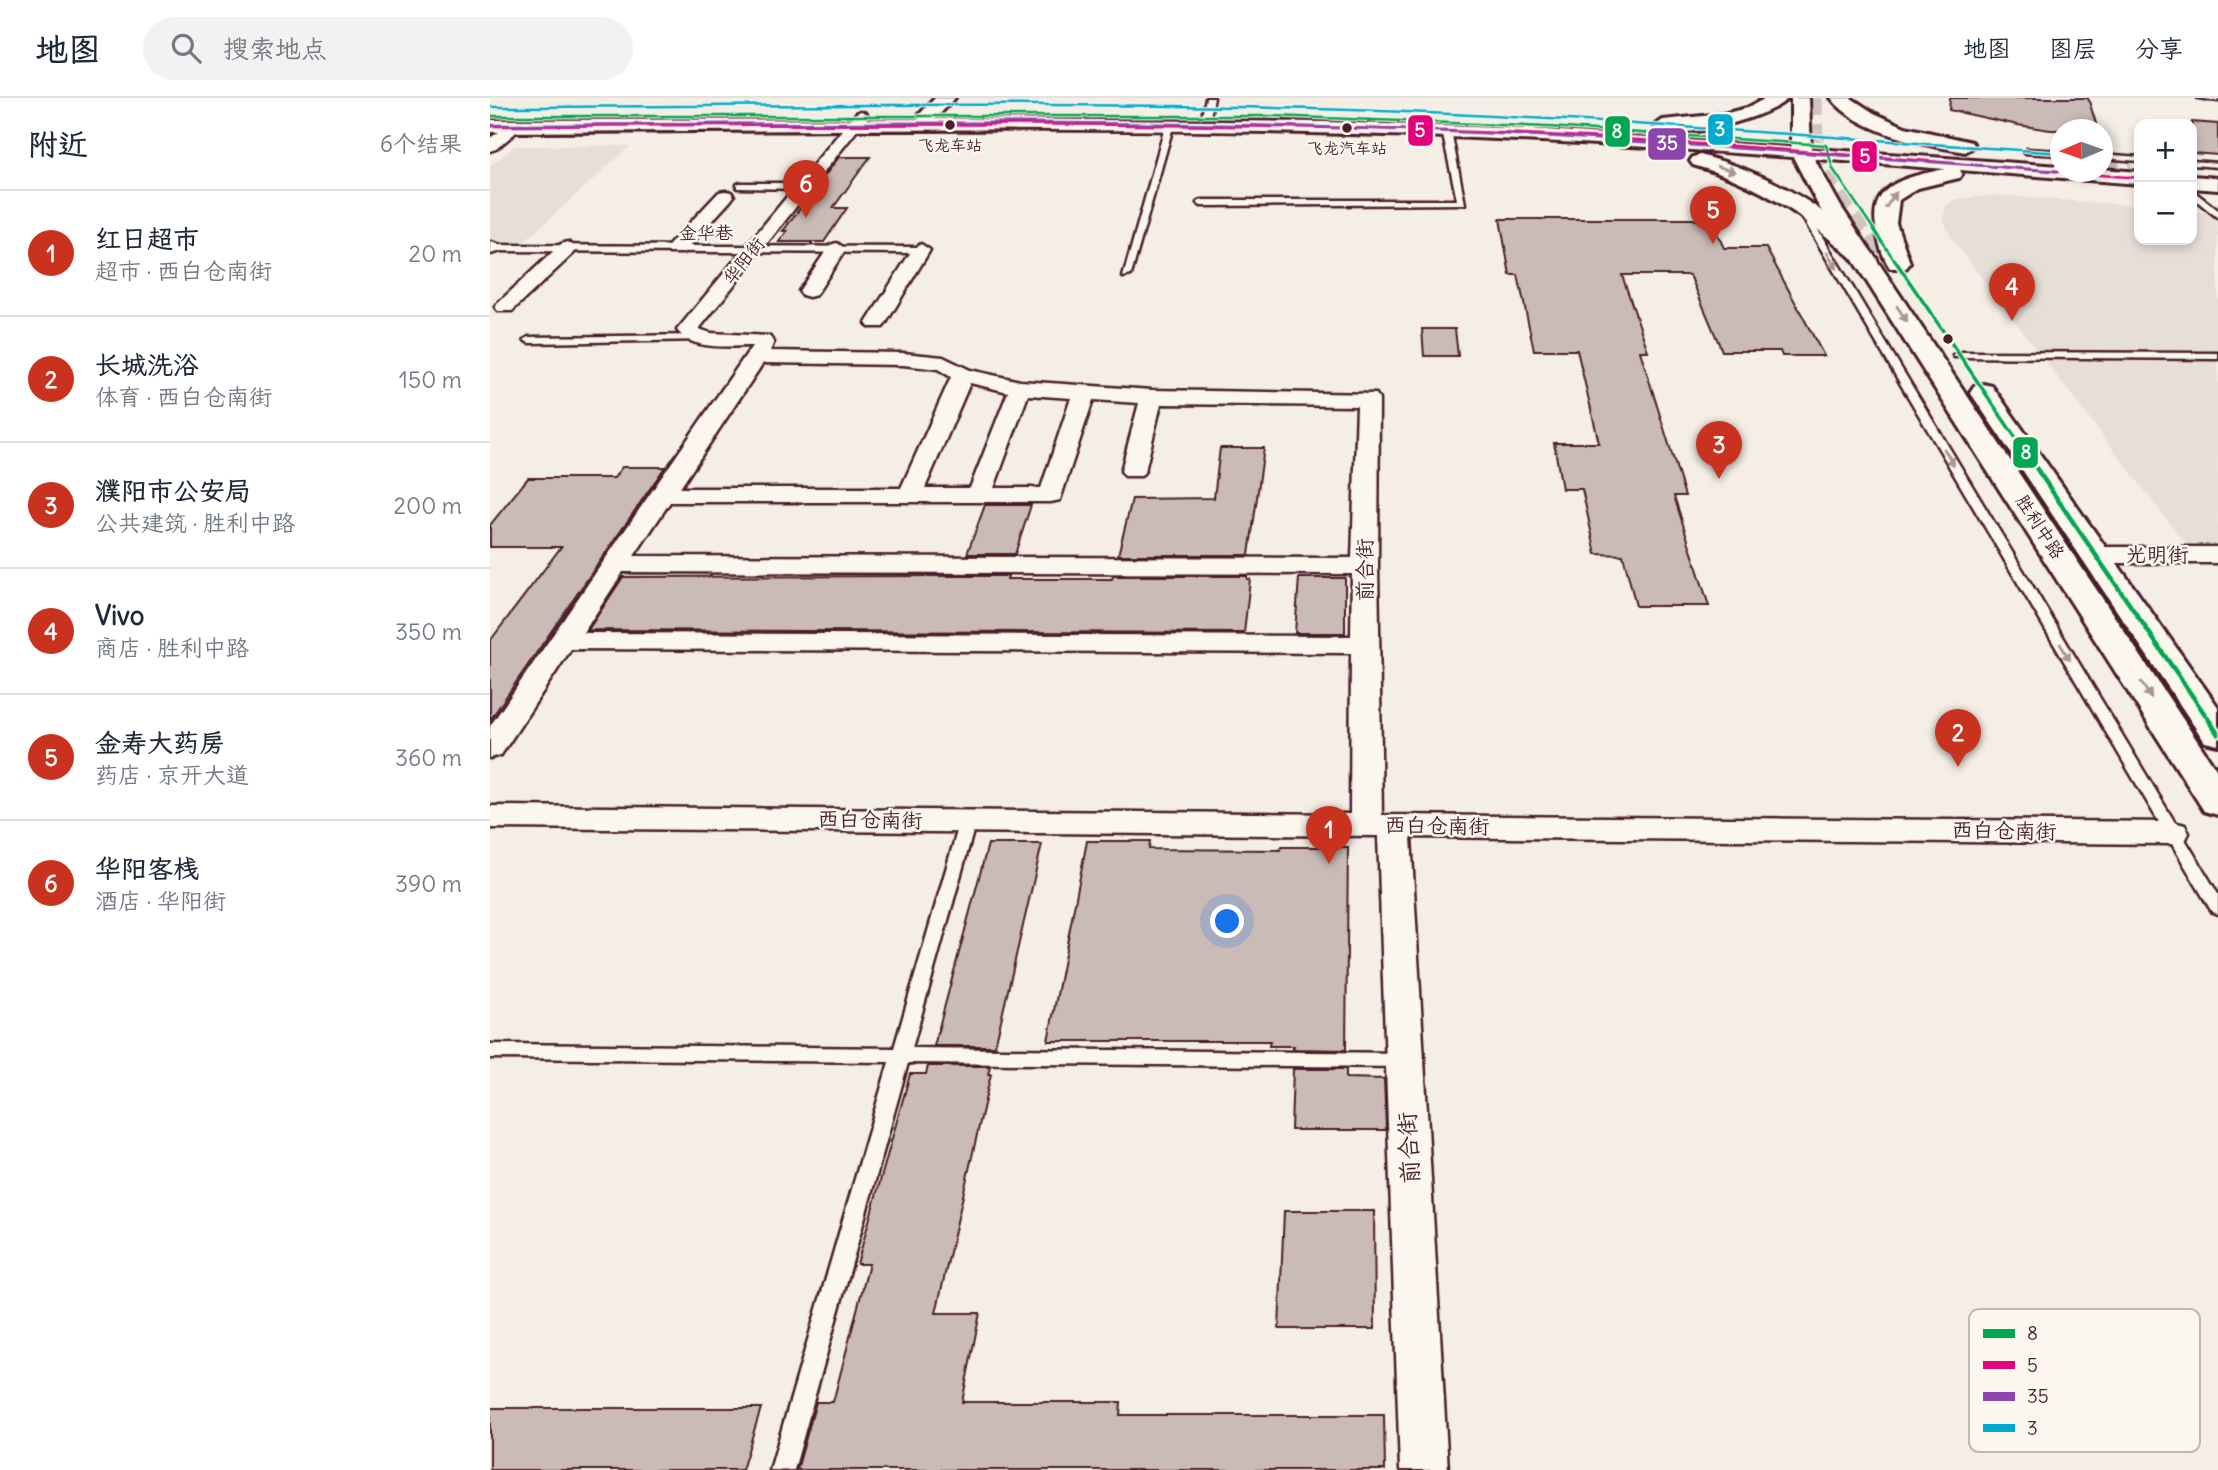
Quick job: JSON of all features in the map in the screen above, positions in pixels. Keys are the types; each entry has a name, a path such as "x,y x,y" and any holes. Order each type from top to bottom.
{"main road":[{"path":"927,116 946,98"},
{"path":"490,116 1556,132 1672,126 1730,117 1762,107 1779,98"},
{"path":"1800,98 1814,149"},
{"path":"1814,149 1827,104 1920,137 2050,160"},
{"path":"490,126 857,122 927,116 1208,107 1814,149 2050,161"},
{"path":"1556,132 1704,162 1764,181 1798,202 1836,231 1866,259"},
{"path":"1814,149 2030,160 2134,177"},
{"name":"胜利中路","path":"1814,149 1829,205 2218,802"},
{"name":"胜利中路","path":"1814,149 1898,263 2218,734"},
{"path":"1898,263 1882,214 1887,200 1899,189 1926,180 2030,160"},
{"path":"2113,166 2134,168"},
{"path":"2197,172 2218,174"},
{"path":"2197,182 2218,184"}],"street":[{"name":"华阳街","path":"702,338 691,335 687,330 857,122"},
{"path":"490,146 515,126"},
{"path":"676,249 733,191"},
{"path":"505,307 568,248"},
{"path":"809,290 837,249"},
{"path":"876,323 921,250"},
{"path":"490,748 757,357 764,342 702,338"},
{"path":"757,357 903,359 943,363 963,375 1020,388 1152,397 1133,471"},
{"path":"910,495 963,375"},
{"path":"979,495 1020,388"},
{"path":"663,495 1051,495 1084,393"},
{"name":"前合街","path":"1152,397 1368,399 1365,645 1380,825 1405,1060 1424,1470"},
{"name":"光明街","path":"2096,555 2218,555"},
{"path":"616,564 1365,566"},
{"path":"563,642 1365,645"},
{"name":"西白仓南街","path":"490,817 2173,833"}],"lane":[{"path":"2202,98 2218,99"},
{"path":"1126,275 1169,127"},
{"path":"1201,203 1462,202 1449,152 1447,131"},
{"path":"2030,160 2050,155"},
{"path":"2113,157 2134,159"},
{"path":"2197,163 2218,165"},
{"path":"733,191 805,186"},
{"path":"2197,197 2218,215"},
{"path":"1798,202 2218,908"},
{"name":"金华巷","path":"490,248 921,250"},
{"path":"529,341 702,338"},
{"path":"1958,355 2218,356"},
{"path":"782,1470 968,821"},
{"path":"490,1051 1405,1060"}],"shaded area":[{"path":"515,146 630,146 523,243 490,243 490,166"},
{"path":"1995,195 2134,206 2134,245 2197,245 2197,211 2218,213 2218,547 2188,547 1951,238 1943,218 1946,205 1957,199"}],"building":[{"path":"1950,98 2088,98 2095,119 2050,119 2050,130 1949,110"},
{"path":"2197,122 2218,124 2218,155 2197,153"},
{"path":"839,157 870,157 833,208 847,208 824,242 779,242 787,231 783,231"},
{"path":"1500,219 1693,219 1713,225 1724,248 1766,248 1824,356 1782,356 1780,351 1722,351 1690,275 1622,275 1648,351 1640,351 1685,496 1674,496 1709,606 1636,606 1623,555 1596,554 1582,489 1562,489 1554,443 1599,443 1577,350 1534,350 1518,275 1510,275"},
{"path":"1422,329 1455,329 1458,356 1424,356"},
{"path":"1220,448 1264,448 1249,555 1118,555 1132,499 1214,498"},
{"path":"622,467 665,467 490,720 490,641 561,547 490,547 490,525 528,478 614,478"},
{"path":"985,505 1031,505 1015,554 967,554"},
{"path":"1008,576 1007,579 1247,576 1247,579 1250,579 1244,633 588,630 623,577"},
{"path":"1299,578 1345,578 1345,633 1295,633"},
{"path":"1087,841 1150,841 1149,849 1280,850 1281,847 1348,847 1346,1050 1293,1049 1294,1046 1269,1046 1270,1041 1048,1041"},
{"path":"988,844 1042,844 995,1046 934,1046"},
{"path":"928,1066 990,1066 988,1074 991,1074 936,1313 980,1313 962,1402 1121,1402 1120,1415 1384,1415 1385,1470 797,1470 816,1402 833,1402 869,1264 857,1264 910,1074 926,1074"},
{"path":"1293,1069 1346,1069 1346,1078 1384,1079 1386,1130 1291,1130"},
{"path":"1284,1211 1374,1211 1375,1329 1279,1329"},
{"path":"490,1408 761,1408 742,1470 490,1470"}],"tunnel":[{"path":"1814,98 1815,150 1820,166 1877,255"},
{"path":"2113,170 2131,171"}],"transit line":[{"name":"3","path":"490,107 1028,105 1351,110 1617,123 2050,152"},
{"name":"8","path":"490,116 1274,116 1550,127 1826,145 1833,169 1858,207 2218,734"},
{"name":"35","path":"490,125 1028,123 1350,128 1616,140 2050,170"},
{"name":"5","path":"490,126 1086,125 1444,131 1705,144 2134,178"}],"place":[{"name":"飞龙车站","path":"950,125"},
{"name":"飞龙汽车站","path":"1347,128"},
{"name":"华阳客栈","path":"806,218"},
{"name":"金寿大药房","path":"1713,244"},
{"name":"Vivo","path":"2012,321"},
{"name":"濮阳市公安局","path":"1719,479"},
{"name":"长城洗浴","path":"1958,767"},
{"name":"红日超市","path":"1329,864"}]}
